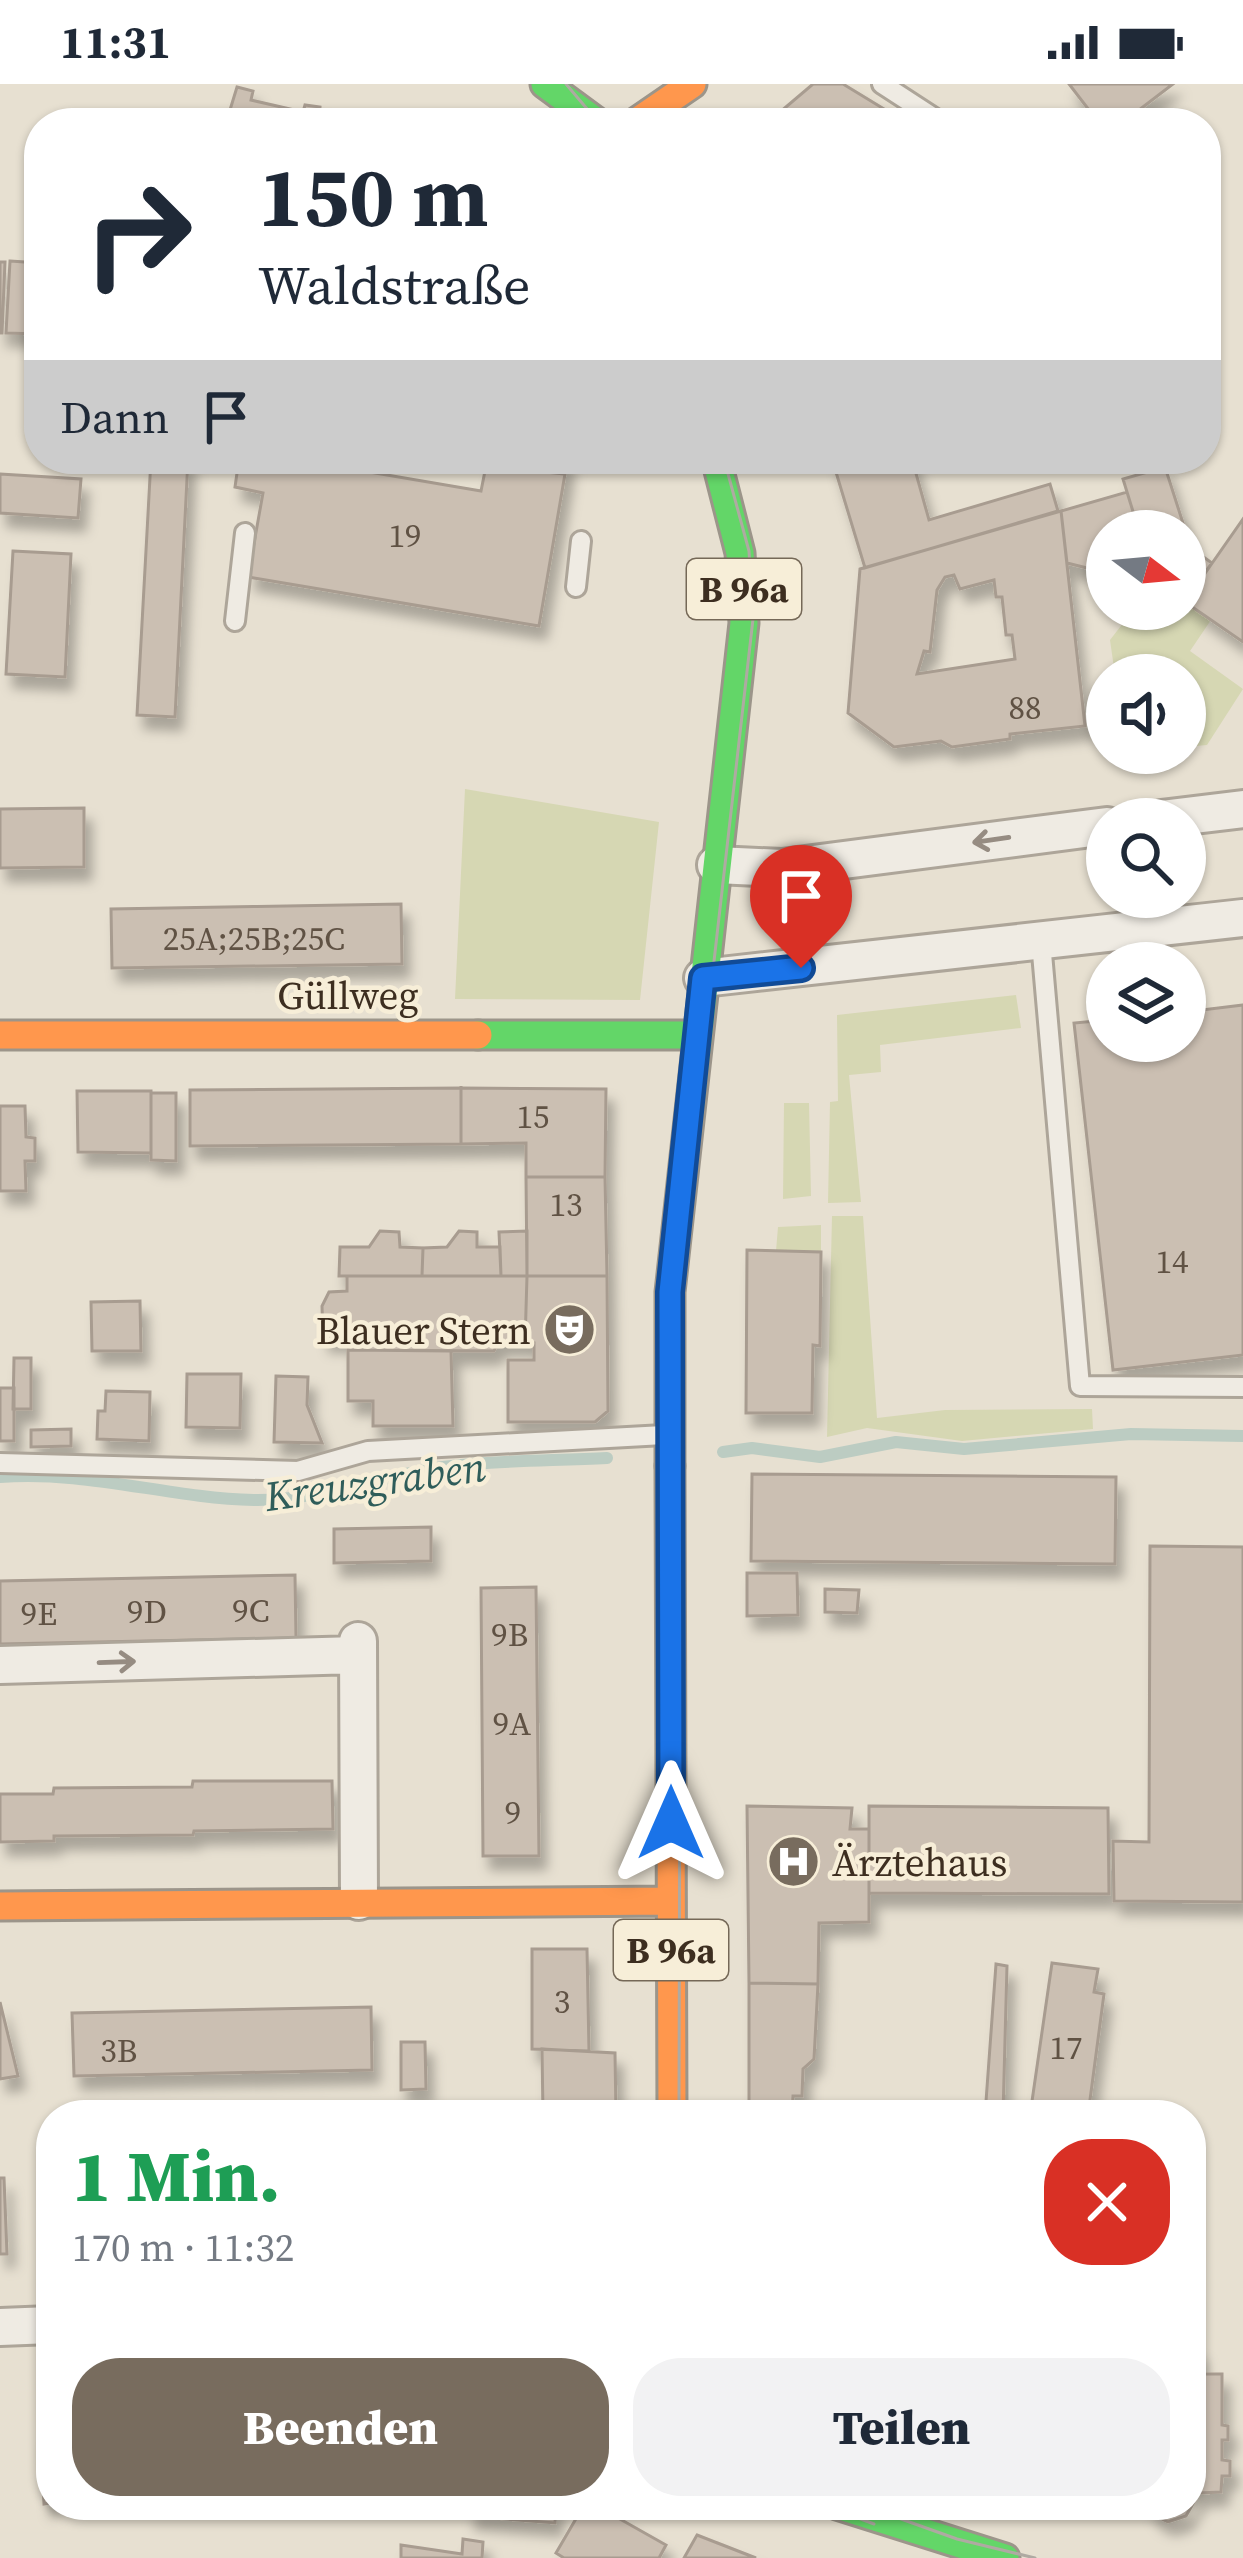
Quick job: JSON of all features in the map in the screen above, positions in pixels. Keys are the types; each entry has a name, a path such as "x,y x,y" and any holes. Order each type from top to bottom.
{"main road":[{"path":"545,84 578,108"},
{"path":"657,108 692,84"},
{"name":"B 96a","path":"672,2100 673,1253 745,601 740,553 720,474"},
{"name":"Güllweg","path":"0,1035 697,1035"},
{"path":"0,1906 671,1901"},
{"path":"877,2520 966,2553 1005,2558"}],"street":[{"path":"1206,814 1243,809"},
{"path":"716,865 782,868 1086,829"},
{"path":"703,978 1243,918"},
{"path":"0,1665 358,1648 359,1901"},
{"path":"0,2327 36,2326"}],"lane":[{"path":"882,84 919,108"},
{"path":"235,621 245,533"},
{"path":"576,587 581,541"},
{"path":"1041,942 1080,1386 1243,1387"},
{"path":"0,1463 298,1472 368,1451 670,1434"}],"green space":[{"path":"1118,630 1204,630 1190,651 1194,654 1112,654 1110,640"},
{"path":"1206,662 1243,689 1206,745"},
{"path":"465,789 659,822 640,1000 455,999"},
{"path":"1016,995 1021,1028 880,1045 881,1072 849,1075 861,1202 828,1203 830,1102 838,1101 837,1015"},
{"path":"784,1103 809,1103 811,1196 783,1199"},
{"path":"832,1216 863,1216 877,1418 945,1410 1092,1409 1093,1429 962,1441 867,1428 827,1437"},
{"path":"821,1225 821,1252 776,1251 778,1227"}],"building":[{"path":"813,84 843,84 882,108 785,108"},
{"path":"1069,84 1173,84 1142,108 1087,108"},
{"path":"237,87 253,91 251,100 286,108 231,108"},
{"path":"10,261 24,262 24,334 6,333"},
{"path":"0,262 5,262 2,333 0,333"},
{"path":"0,474 81,479 78,518 0,513"},
{"path":"150,474 187,474 175,717 137,715"},
{"path":"237,474 381,474 481,491 484,474 565,474 539,626 248,577 263,493 235,487"},
{"path":"837,474 916,474 929,520 1050,484 1058,511 865,568"},
{"path":"1167,474 1179,510 1133,510 1123,479"},
{"path":"1127,492 1133,510 1086,510 1086,568 1067,563 1061,511"},
{"path":"1061,511 1085,726 1010,734 1010,739 952,747 941,741 894,747 848,713 860,569","holes":["954,575 960,589 994,580 1015,659 917,674 924,651 930,652 937,590 945,577"]},
{"path":"1243,519 1243,642 1206,616 1206,572"},
{"path":"13,551 71,554 65,677 6,674"},
{"path":"84,808 84,867 0,868 0,809"},
{"path":"401,904 402,964 112,968 111,909"},
{"path":"1243,1005 1243,1355 1113,1370 1074,1023 1086,1022 1086,1062 1206,1062 1206,1009"},
{"path":"461,1088 606,1089 605,1177 526,1177 526,1143 461,1144"},
{"path":"461,1088 461,1144 190,1146 190,1090"},
{"path":"77,1091 151,1091 151,1153 78,1152"},
{"path":"151,1093 176,1093 176,1161 151,1160"},
{"path":"0,1106 25,1106 26,1137 35,1138 35,1161 25,1161 26,1191 0,1191"},
{"path":"526,1177 605,1177 607,1276 527,1276"},
{"path":"380,1231 399,1232 400,1247 423,1248 422,1276 339,1276 340,1247 369,1247"},
{"path":"459,1231 477,1232 477,1247 500,1247 501,1276 422,1276 423,1248 447,1247"},
{"path":"527,1231 527,1276 501,1276 499,1232"},
{"path":"747,1250 821,1252 820,1346 813,1345 812,1413 746,1413"},
{"path":"347,1276 527,1276 525,1343 498,1342 494,1351 348,1350 348,1338 323,1339 322,1306 329,1292 347,1291"},
{"path":"527,1276 607,1276 608,1411 595,1422 508,1422 508,1360 534,1360 534,1343 525,1343"},
{"path":"140,1301 141,1351 92,1351 91,1302"},
{"path":"348,1350 451,1351 453,1426 373,1426 373,1401 348,1401"},
{"path":"14,1358 31,1358 31,1409 13,1409"},
{"path":"187,1374 241,1374 240,1428 186,1427"},
{"path":"276,1376 308,1377 307,1405 322,1443 274,1442"},
{"path":"0,1388 14,1388 14,1441 0,1441"},
{"path":"106,1391 150,1392 149,1441 97,1439 98,1411 105,1411"},
{"path":"71,1429 71,1446 31,1447 31,1430"},
{"path":"752,1474 1116,1477 1115,1564 751,1561"},
{"path":"431,1527 431,1561 334,1563 334,1529"},
{"path":"1150,1546 1243,1547 1243,1902 1114,1901 1113,1841 1149,1842"},
{"path":"747,1573 797,1573 798,1615 747,1616"},
{"path":"295,1575 296,1638 0,1644 0,1581"},
{"path":"536,1587 539,1856 483,1856 481,1588"},
{"path":"825,1589 859,1590 857,1613 825,1612"},
{"path":"193,1781 332,1781 333,1829 54,1836 54,1841 0,1842 0,1794 53,1794 54,1788 192,1787"},
{"path":"747,1806 852,1808 850,1829 869,1829 869,1922 819,1923 818,1984 749,1983"},
{"path":"869,1806 1108,1808 1109,1894 869,1893"},
{"path":"532,1949 587,1949 589,2051 532,2049"},
{"path":"1052,1963 1098,1969 1094,1992 1104,1994 1090,2100 1032,2100"},
{"path":"996,1964 1007,1966 1003,2100 986,2100"},
{"path":"749,1983 818,1984 814,2059 803,2069 802,2096 749,2100"},
{"path":"0,2002 18,2076 0,2079"},
{"path":"371,2007 372,2070 74,2076 72,2013"},
{"path":"401,2042 425,2042 426,2089 401,2090"},
{"path":"542,2049 615,2053 616,2100 543,2100"},
{"path":"0,2178 4,2178 7,2254 0,2254"},
{"path":"1206,2374 1222,2374 1222,2425 1228,2426 1228,2440 1222,2440 1222,2460 1230,2461 1230,2476 1222,2476 1221,2492 1206,2493"},
{"path":"575,2520 622,2520 666,2545 659,2558 564,2558 556,2553"},
{"path":"697,2535 756,2558 684,2558"},
{"path":"463,2539 483,2542 482,2558 401,2558 401,2545 462,2554"}],"waterway":[{"name":"Kreuzgraben","path":"723,1452 752,1448 820,1457 896,1442 964,1449 1131,1434 1243,1436"},
{"name":"Kreuzgraben","path":"0,1477 64,1477 254,1500 302,1497 443,1467 607,1458"}],"tram line":[{"path":"566,84 586,108"},
{"path":"679,2100 681,1251 753,619 749,551 728,474"},
{"path":"662,1749 660,1290 665,1245"},
{"path":"863,2520 874,2524"},
{"path":"904,2520 1035,2558"}],"traffic: fast":[{"path":"545,84 578,108"},
{"path":"670,1466 670,1292 744,623 740,553 720,474"},
{"path":"478,1035 697,1035"},
{"path":"885,2520 1005,2558"}],"traffic: slow":[{"path":"657,108 692,84"},
{"path":"0,1035 478,1035"},
{"path":"670,1466 672,2100"},
{"path":"0,1906 671,1901"}],"place":[{"name":"Blauer Stern","path":"570,1330"},
{"name":"Ärztehaus","path":"793,1862"}],"route":[{"path":"671,1823 670,1292 703,978 801,968"}]}
